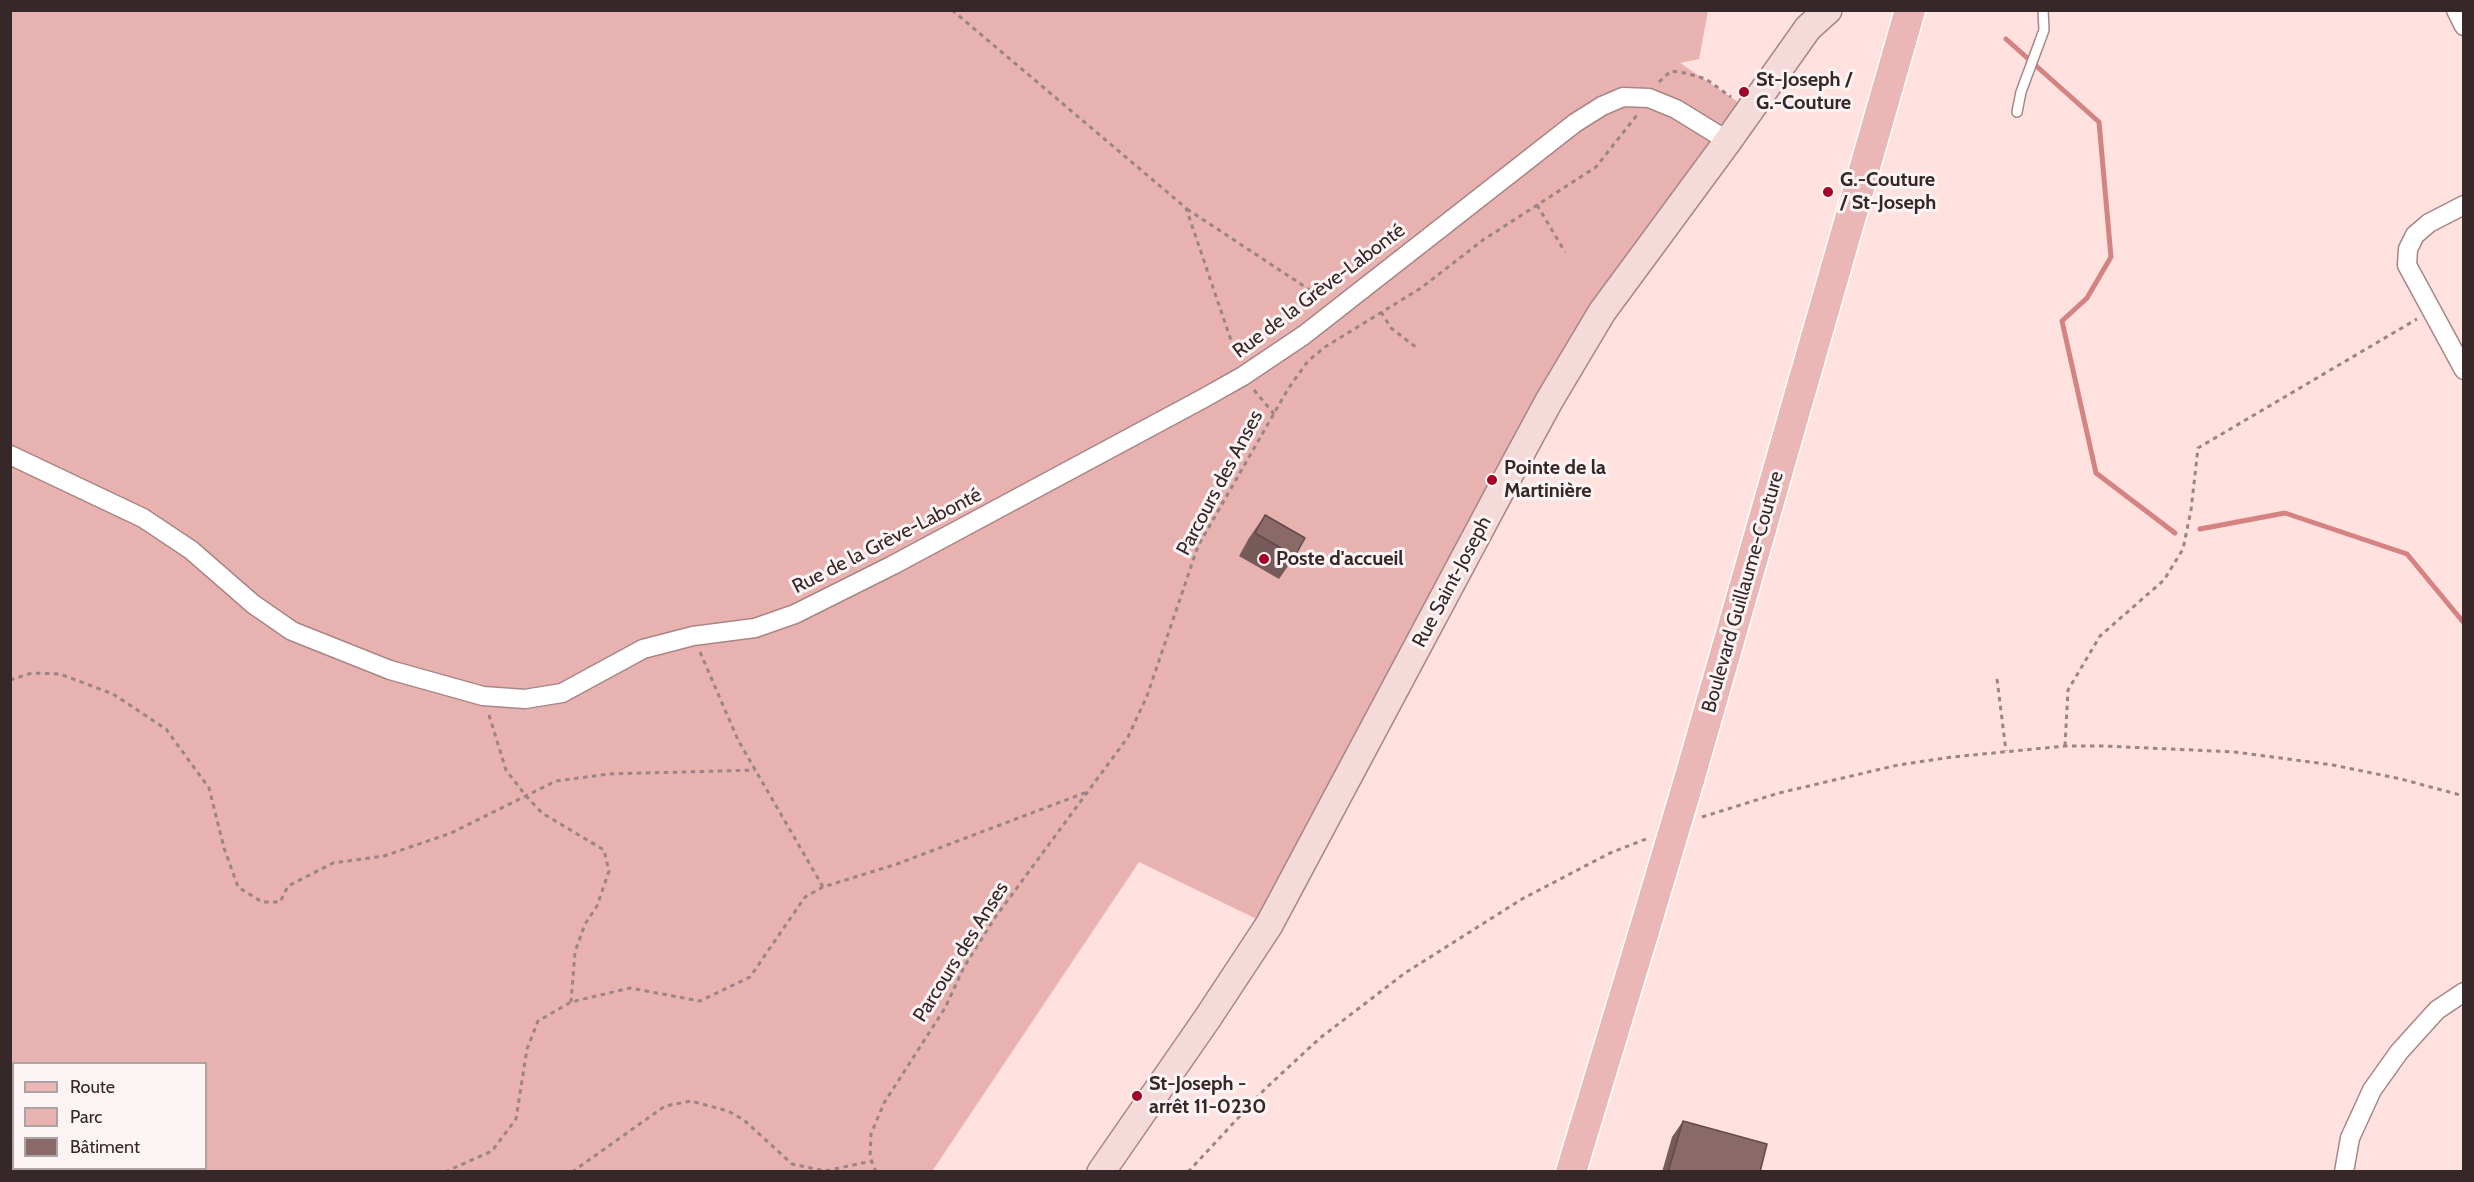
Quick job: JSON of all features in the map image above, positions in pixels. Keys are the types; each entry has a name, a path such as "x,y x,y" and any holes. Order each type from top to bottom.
{"main road":[{"name":"Boulevard Guillaume-Couture","path":"1571,1172 1689,780 1910,10"}],"street":[{"name":"Rue Saint-Joseph","path":"1101,1172 1269,925 1529,438 1602,312 1808,28 1828,10"},
{"path":"2456,10 2463,26"},
{"name":"Rue de la Grève-Labonté","path":"10,454 143,518 191,550 253,604 292,631 390,670 483,696 525,699 562,693 643,649 693,636 755,628 795,614 903,560 1243,375 1304,335 1575,123 1602,106 1623,97 1649,98 1676,109 1728,141"},
{"path":"2463,205 2429,223 2415,234 2408,249 2407,265 2463,370"},
{"path":"2344,1172 2350,1138 2372,1090 2398,1052 2437,1010 2463,992"}],"lane":[{"path":"2017,112 2021,92 2044,30 2043,10"}],"path":[{"path":"952,10 1186,208 1338,308"},
{"name":"Parcours des Anses","path":"876,1172 872,1161 871,1134 884,1103 945,1008 964,967 994,919 1128,737 1147,696 1198,546 1274,414 1308,361 1325,346 1421,288 1483,240 1596,167 1649,98 1661,78 1671,71 1706,79 1750,110"},
{"path":"1537,205 1565,252"},
{"path":"1186,208 1243,375 1274,414"},
{"path":"2065,746 2068,690 2100,636 2164,580 2183,549 2191,510 2198,448 2431,311"},
{"path":"1381,312 1391,328 1417,348"},
{"path":"693,636 738,740 823,887"},
{"path":"10,680 32,672 60,674 113,694 166,729 209,788 224,848 238,887 262,902 280,902 288,886 333,863 384,856 451,833 556,781 609,774 755,770"},
{"path":"1997,679 2006,751"},
{"path":"483,696 506,770 526,796 542,813 604,850 609,871 597,906 585,924 574,952 571,1002"},
{"path":"1692,821 1779,793 1898,765 2065,746 2246,753 2333,765 2401,779 2463,796"},
{"path":"445,1172 492,1151 516,1119 527,1049 538,1021 571,1002 630,988 700,1000 750,976 805,897 823,887 897,864 1088,791"},
{"path":"1188,1172 1264,1089 1320,1038 1405,973 1522,899 1610,853 1651,837"},
{"path":"572,1172 665,1106 691,1101 728,1111 744,1120 792,1164 825,1171 872,1161"}],"green space":[{"path":"10,11 1708,11 1699,59 1680,63 1750,110 1602,312 1269,925 1139,862 934,1171 11,1171"}],"building":[{"path":"1265,515 1305,538 1295,556 1255,533"},
{"path":"1683,1121 1767,1144 1760,1172 1668,1172"}],"waterway":[{"path":"2006,39 2099,122 2111,257 2087,298 2062,321 2096,473 2175,533"},
{"path":"2200,529 2285,513 2407,554 2464,623"}],"place":[{"name":"St-Joseph / G.-Couture","path":"1744,92"},
{"name":"G.-Couture / St-Joseph","path":"1828,192"},
{"name":"Pointe de la Martinière","path":"1492,480"},
{"name":"Poste d'accueil","path":"1264,559"},
{"name":"St-Joseph - arrêt 11-0230","path":"1137,1096"}]}
